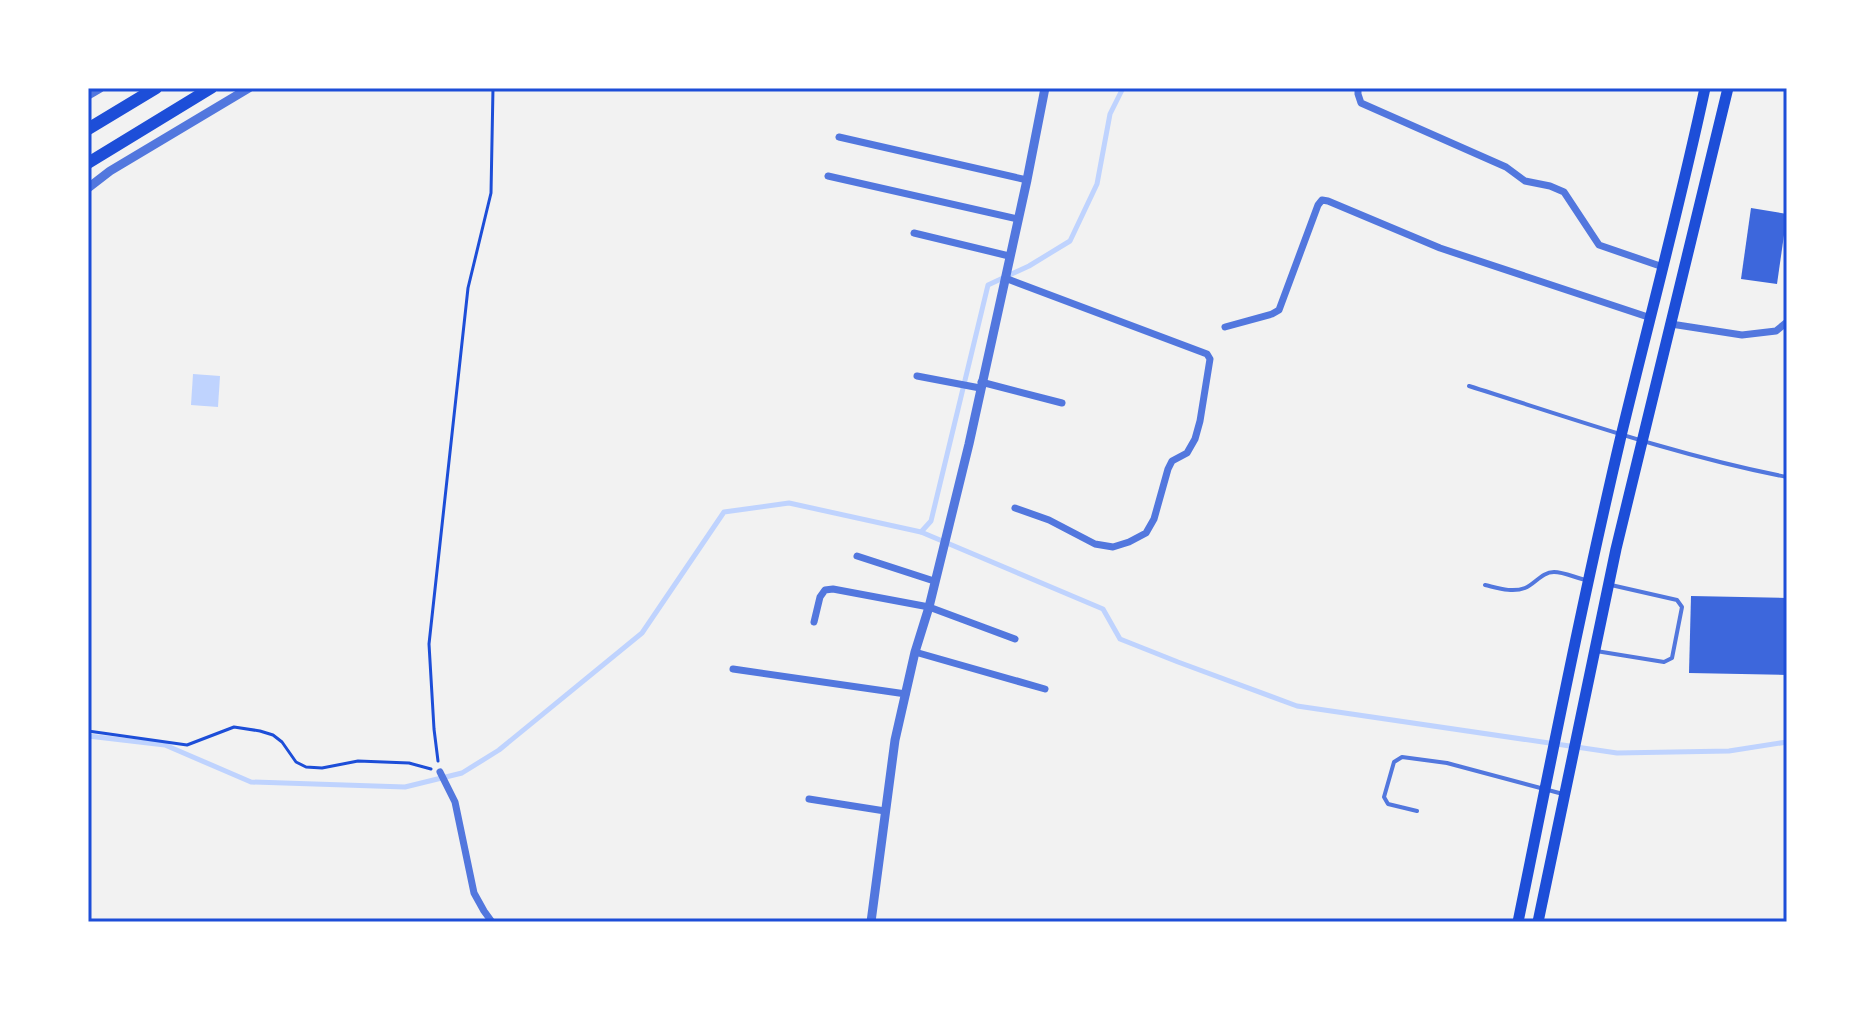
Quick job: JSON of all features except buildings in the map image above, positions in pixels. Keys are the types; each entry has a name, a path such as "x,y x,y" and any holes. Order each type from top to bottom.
{"highway":[{"path":"88,129 156,88"},
{"path":"88,163 211,88"}],"main road":[{"path":"1518,922 1557,723 1705,88"},
{"path":"1538,922 1609,585 1728,88"}],"street":[{"path":"88,95 100,88"},
{"path":"88,188 110,171 249,88"},
{"path":"871,922 895,740 969,444 1045,88"},
{"path":"1358,88 1361,103 1506,167 1525,181 1558,188 1564,192 1599,245 1663,267"},
{"path":"839,137 1027,180"},
{"path":"828,176 1018,219"},
{"path":"1225,327 1279,310 1322,200 1440,248 1651,318"},
{"path":"914,233 1009,256"},
{"path":"1006,274 1207,354 1210,359 1195,439 1187,453 1172,461 1154,519 1146,533 1113,547 1095,544 1049,520 1015,508"},
{"path":"1671,324 1742,335 1776,331 1787,322"},
{"path":"917,376 981,385 1062,403"},
{"path":"857,556 934,581"},
{"path":"814,622 820,597 825,590 833,589 929,607 1015,639"},
{"path":"915,652 1045,689"},
{"path":"733,669 906,694"},
{"path":"440,772 455,802 474,893 492,922"},
{"path":"809,799 885,811"}],"lane":[{"path":"1469,386 1622,435 1787,477"},
{"path":"1485,585 1516,590 1552,572 1589,581"},
{"path":"1595,650 1664,662 1672,658 1681,603 1609,585"},
{"path":"1417,811 1385,801 1394,762 1402,757 1447,763 1565,795"}],"path":[{"path":"88,731 187,745 234,727 273,735 296,762 306,767 322,768 358,761 409,763 440,772 429,644 468,288 491,193 493,88"}],"water":[{"path":"193,374 220,376 218,407 191,405"}],"waterway":[{"path":"88,736 165,745 251,782 405,787 462,773 499,750 642,633 724,512 789,503 921,532 931,521 988,285 1029,266 1070,241 1097,184 1110,114 1123,88"},
{"path":"921,532 1103,609 1120,639 1297,706 1617,753 1729,751 1787,742"}]}
